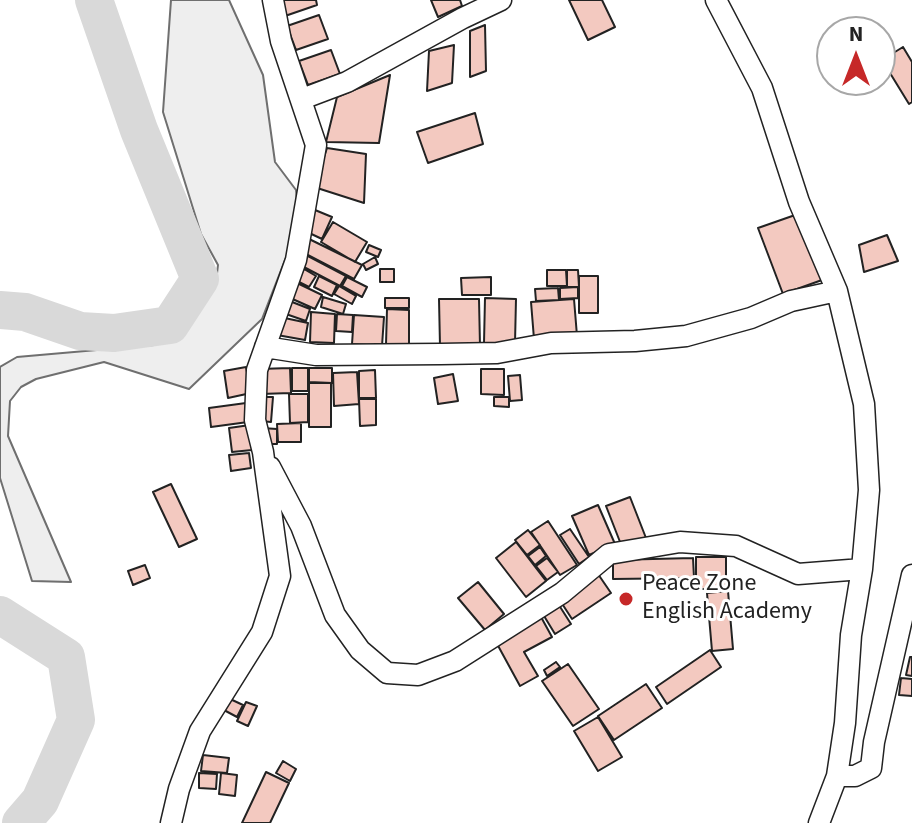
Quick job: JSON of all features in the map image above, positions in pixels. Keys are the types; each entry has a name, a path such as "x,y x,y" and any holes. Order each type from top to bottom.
{"street":[{"path":"171,823 179,789 200,731 262,632 280,576 263,452 255,420 257,370 296,260 316,145 281,41 273,0"},
{"path":"302,99 347,82 501,0"},
{"path":"716,0 762,88 799,202 837,291 864,404 869,490 862,569 851,635 845,723 837,776 819,823"},
{"path":"265,347 316,355 497,353 551,343 648,340 686,336 751,318 791,301 837,291"},
{"path":"263,452 301,526 335,615 360,650 387,673 418,675 455,661 562,593 609,554 680,542 736,546 798,574 862,569"},
{"path":"837,776 855,776 871,768 877,726 912,575"}],"shaded area":[{"path":"171,0 229,0 263,75 275,162 296,190 299,224 262,319 189,389 104,362 36,379 21,387 10,401 8,436 71,582 32,581 0,478 0,367 17,357 154,345 184,325 216,282 218,265 201,234 163,112"}],"building":[{"path":"279,0 316,0 317,5 285,16"},
{"path":"431,0 460,0 462,6 438,17"},
{"path":"569,0 602,0 615,27 588,40"},
{"path":"319,15 328,39 296,50 287,26"},
{"path":"485,25 486,71 470,77 470,31"},
{"path":"454,45 452,83 427,91 429,51"},
{"path":"903,47 912,62 912,102 909,104 896,83 896,51"},
{"path":"331,50 340,74 308,85 299,61"},
{"path":"390,75 379,143 326,142 337,97"},
{"path":"475,113 483,144 428,163 417,132"},
{"path":"327,148 366,154 364,203 314,187"},
{"path":"315,210 332,217 322,239 305,231"},
{"path":"798,214 822,280 783,294 758,228"},
{"path":"333,222 367,242 355,262 321,242"},
{"path":"887,235 898,261 864,272 859,245"},
{"path":"303,236 362,265 354,279 302,252"},
{"path":"369,245 381,250 378,257 366,252"},
{"path":"306,255 346,276 340,286 300,265"},
{"path":"375,257 378,264 366,270 363,264"},
{"path":"304,269 316,276 309,287 297,281"},
{"path":"380,269 394,269 394,282 380,282"},
{"path":"547,270 566,270 567,286 547,286"},
{"path":"567,270 578,270 579,287 567,287"},
{"path":"319,276 337,285 332,296 314,287"},
{"path":"579,276 598,276 598,313 579,313"},
{"path":"347,277 367,287 362,297 342,286"},
{"path":"491,277 491,295 462,295 461,278"},
{"path":"295,282 322,295 315,309 288,297"},
{"path":"339,286 356,296 352,304 334,294"},
{"path":"578,287 578,298 560,299 560,288"},
{"path":"558,288 559,300 536,301 535,289"},
{"path":"323,297 346,304 343,314 321,307"},
{"path":"385,298 409,298 409,308 385,308"},
{"path":"485,298 516,299 515,343 484,343"},
{"path":"439,299 479,299 480,346 440,346"},
{"path":"574,299 577,336 534,339 531,302"},
{"path":"287,300 310,309 306,321 283,313"},
{"path":"387,309 409,310 409,345 386,344"},
{"path":"311,312 335,314 334,343 310,342"},
{"path":"337,314 353,315 352,332 336,331"},
{"path":"354,315 384,317 382,346 352,344"},
{"path":"280,317 308,323 305,340 277,335"},
{"path":"246,367 251,393 228,398 224,371"},
{"path":"290,368 291,393 260,394 259,369"},
{"path":"292,368 308,368 308,391 292,391"},
{"path":"309,368 332,368 332,383 309,382"},
{"path":"481,369 504,369 504,395 481,394"},
{"path":"375,370 376,398 359,398 359,371"},
{"path":"357,372 359,404 334,406 333,373"},
{"path":"453,374 458,401 438,404 434,378"},
{"path":"520,375 522,400 510,401 508,376"},
{"path":"309,383 331,383 331,427 309,427"},
{"path":"289,394 308,394 308,422 290,423"},
{"path":"262,397 273,397 271,422 261,421"},
{"path":"494,397 509,397 509,407 494,406"},
{"path":"359,399 376,399 376,425 360,426"},
{"path":"246,403 248,422 211,427 209,408"},
{"path":"301,423 301,442 278,442 277,424"},
{"path":"250,425 252,450 232,452 229,428"},
{"path":"262,428 277,429 277,444 262,444"},
{"path":"249,453 251,468 231,471 229,455"},
{"path":"171,484 197,539 179,547 153,492"},
{"path":"630,497 646,538 622,547 606,506"},
{"path":"598,505 615,544 589,555 572,516"},
{"path":"548,521 577,565 560,575 531,532"},
{"path":"570,529 589,557 579,564 560,535"},
{"path":"528,530 540,545 527,555 515,540"},
{"path":"516,542 546,581 526,597 496,558"},
{"path":"540,547 546,556 535,565 528,556"},
{"path":"696,557 726,557 726,589 696,589"},
{"path":"547,558 558,572 547,580 536,566"},
{"path":"693,558 694,578 613,579 613,560"},
{"path":"145,565 150,578 133,585 128,571"},
{"path":"598,574 611,593 572,619 559,599"},
{"path":"478,582 504,614 485,630 458,598"},
{"path":"728,591 733,649 712,651 707,593"},
{"path":"557,602 571,624 555,634 541,611"},
{"path":"541,617 552,637 524,652 538,676 520,686 496,642"},
{"path":"710,650 721,667 667,704 656,687"},
{"path":"912,657 912,676 906,675"},
{"path":"556,662 560,667 547,676 544,670"},
{"path":"568,664 599,709 573,726 542,681"},
{"path":"901,678 912,679 912,696 899,695"},
{"path":"646,684 662,708 614,740 598,716"},
{"path":"228,698 243,705 237,717 222,709"},
{"path":"246,702 257,706 248,726 237,721"},
{"path":"598,717 622,757 598,771 574,731"},
{"path":"203,755 229,758 227,773 201,771"},
{"path":"283,761 296,769 290,781 276,773"},
{"path":"266,772 289,783 270,823 242,823"},
{"path":"199,773 217,774 216,789 199,788"},
{"path":"221,773 237,775 235,796 219,794"}],"waterway":[{"path":"0,310 25,312 80,331 114,333 170,325 200,279 139,130 94,0"},
{"path":"0,615 66,657 76,720 40,801 21,823"}],"place":[{"name":"Peace Zone English Academy","path":"626,599"}]}
